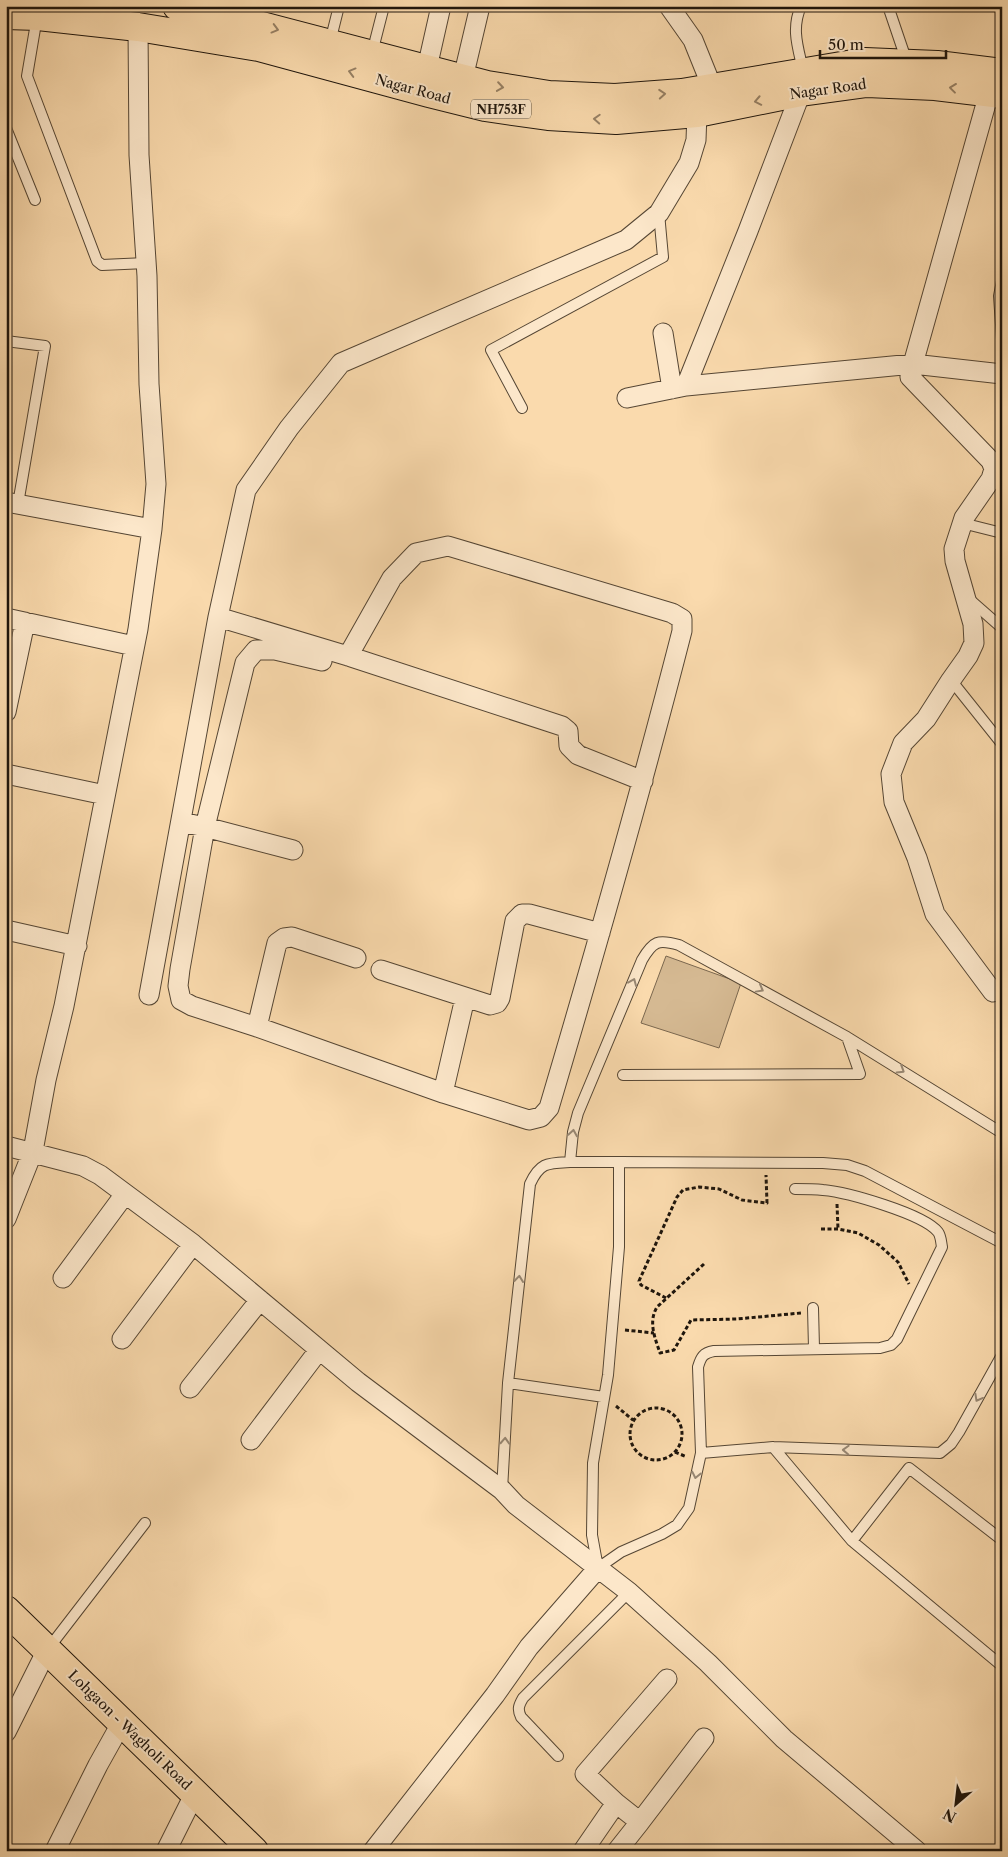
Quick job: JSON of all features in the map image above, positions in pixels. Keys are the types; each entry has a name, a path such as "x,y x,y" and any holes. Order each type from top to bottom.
{"main road":[{"name":"Nagar Road","path":"176,6 241,13 329,43 487,85 550,95 615,98 682,93 712,87 802,82 997,87"},
{"name":"Nagar Road","path":"6,16 38,16 138,27 259,47 429,94 485,107 548,116 616,120 697,113 866,62 937,65 997,87"},
{"name":"Lohgaon - Wagholi Road","path":"6,1610 254,1851"}],"street":[{"path":"427,68 441,6"},
{"path":"462,78 480,6"},
{"path":"669,6 693,40 712,87"},
{"path":"6,1219 33,1152 46,1080 77,946 134,646 152,530 156,484 149,384 146,263 139,155 138,27"},
{"path":"679,388 748,232 802,82"},
{"path":"993,992 935,914 894,802 891,774 903,743 926,718 968,656 974,643 973,624 954,561 954,549 962,523 991,479 994,470 991,462 910,377 997,87"},
{"path":"150,995 218,617 246,490 289,428 341,363 626,240 659,213 689,163 696,140 697,113"},
{"path":"663,332 679,388"},
{"path":"627,398 679,388 913,364 1002,374"},
{"path":"12,503 152,530"},
{"path":"348,656 392,578 416,553 448,546 672,613 682,619 682,631 643,782 549,1108 541,1117 529,1120 443,1093 192,1006 181,1000 178,986 180,969 205,827 245,663 256,650 275,650 306,656 419,689"},
{"path":"218,617 348,656 562,726 568,731 568,746 578,755 643,782"},
{"path":"6,618 134,646"},
{"path":"6,712 25,622"},
{"path":"6,774 105,795"},
{"path":"181,822 293,850"},
{"path":"381,970 490,1005 497,1003 500,998 515,921 522,914 529,914 600,933"},
{"path":"6,930 77,946"},
{"path":"257,1027 277,943 284,938 292,937 356,958"},
{"path":"443,1093 465,998"},
{"path":"6,1146 83,1166 100,1175 194,1244 358,1382 502,1490 516,1505 629,1592 708,1663 784,1739 917,1851"},
{"path":"63,1278 125,1194"},
{"path":"122,1339 194,1244"},
{"path":"190,1388 260,1300"},
{"path":"251,1440 319,1350"},
{"path":"373,1851 495,1695 529,1647 598,1568"},
{"path":"6,1732 47,1650"},
{"path":"640,1822 585,1774 668,1679"},
{"path":"55,1851 122,1722"},
{"path":"617,1851 704,1738"},
{"path":"166,1851 195,1793"},
{"path":"583,1851 616,1803"}],"lane":[{"path":"329,43 339,6"},
{"path":"372,54 384,6"},
{"path":"801,6 796,19 795,30 802,82"},
{"path":"888,6 907,63"},
{"path":"38,16 27,76 97,261 102,265 146,263"},
{"path":"6,128 34,200"},
{"path":"522,408 491,350 663,257 659,213"},
{"path":"1002,281 999,296 1002,338"},
{"path":"6,341 45,346 12,503"},
{"path":"962,523 1002,533"},
{"path":"964,595 1002,628"},
{"path":"950,680 1002,744"},
{"path":"570,1162 573,1132 578,1113 642,960 649,949 658,942 679,945 847,1037 1002,1133"},
{"path":"623,1075 860,1074 847,1037"},
{"path":"502,1490 508,1383 530,1184 535,1172 544,1165 570,1162 823,1162 847,1164 866,1171 1002,1243"},
{"path":"619,1162 619,1247 612,1329 593,1463 592,1535 598,1568 621,1552 662,1534 677,1525 689,1508 701,1453 698,1368 701,1358 706,1353 714,1351 814,1348 880,1348 891,1345 897,1339 942,1247 940,1234 929,1223 913,1215 837,1192 796,1189"},
{"path":"813,1308 814,1348"},
{"path":"701,1453 773,1447 940,1453 951,1444 959,1432 1002,1355"},
{"path":"508,1383 604,1396"},
{"path":"773,1447 852,1541 1002,1666"},
{"path":"852,1541 909,1468 1002,1540"},
{"path":"47,1650 145,1523"},
{"path":"558,1756 521,1717 518,1711 519,1705 523,1698 629,1592"}],"path":[{"path":"666,1298 641,1285 639,1281 677,1197 683,1190 699,1187 719,1189 742,1200 767,1203 766,1175"},
{"path":"837,1192 838,1228"},
{"path":"821,1229 838,1228 858,1233 879,1245 898,1262 911,1287"},
{"path":"704,1264 666,1298 652,1315 652,1325 660,1354 674,1350 691,1320 798,1315 813,1308"},
{"path":"612,1329 654,1333"},
{"path":"604,1396 633,1420"},
{"path":"654,1407 670,1412 677,1418 681,1426 680,1444 675,1452 659,1460 642,1456 631,1444 629,1436 633,1420 639,1414 654,1407"}],"shaded area":[{"path":"666,956 741,983 719,1048 641,1023"}]}
